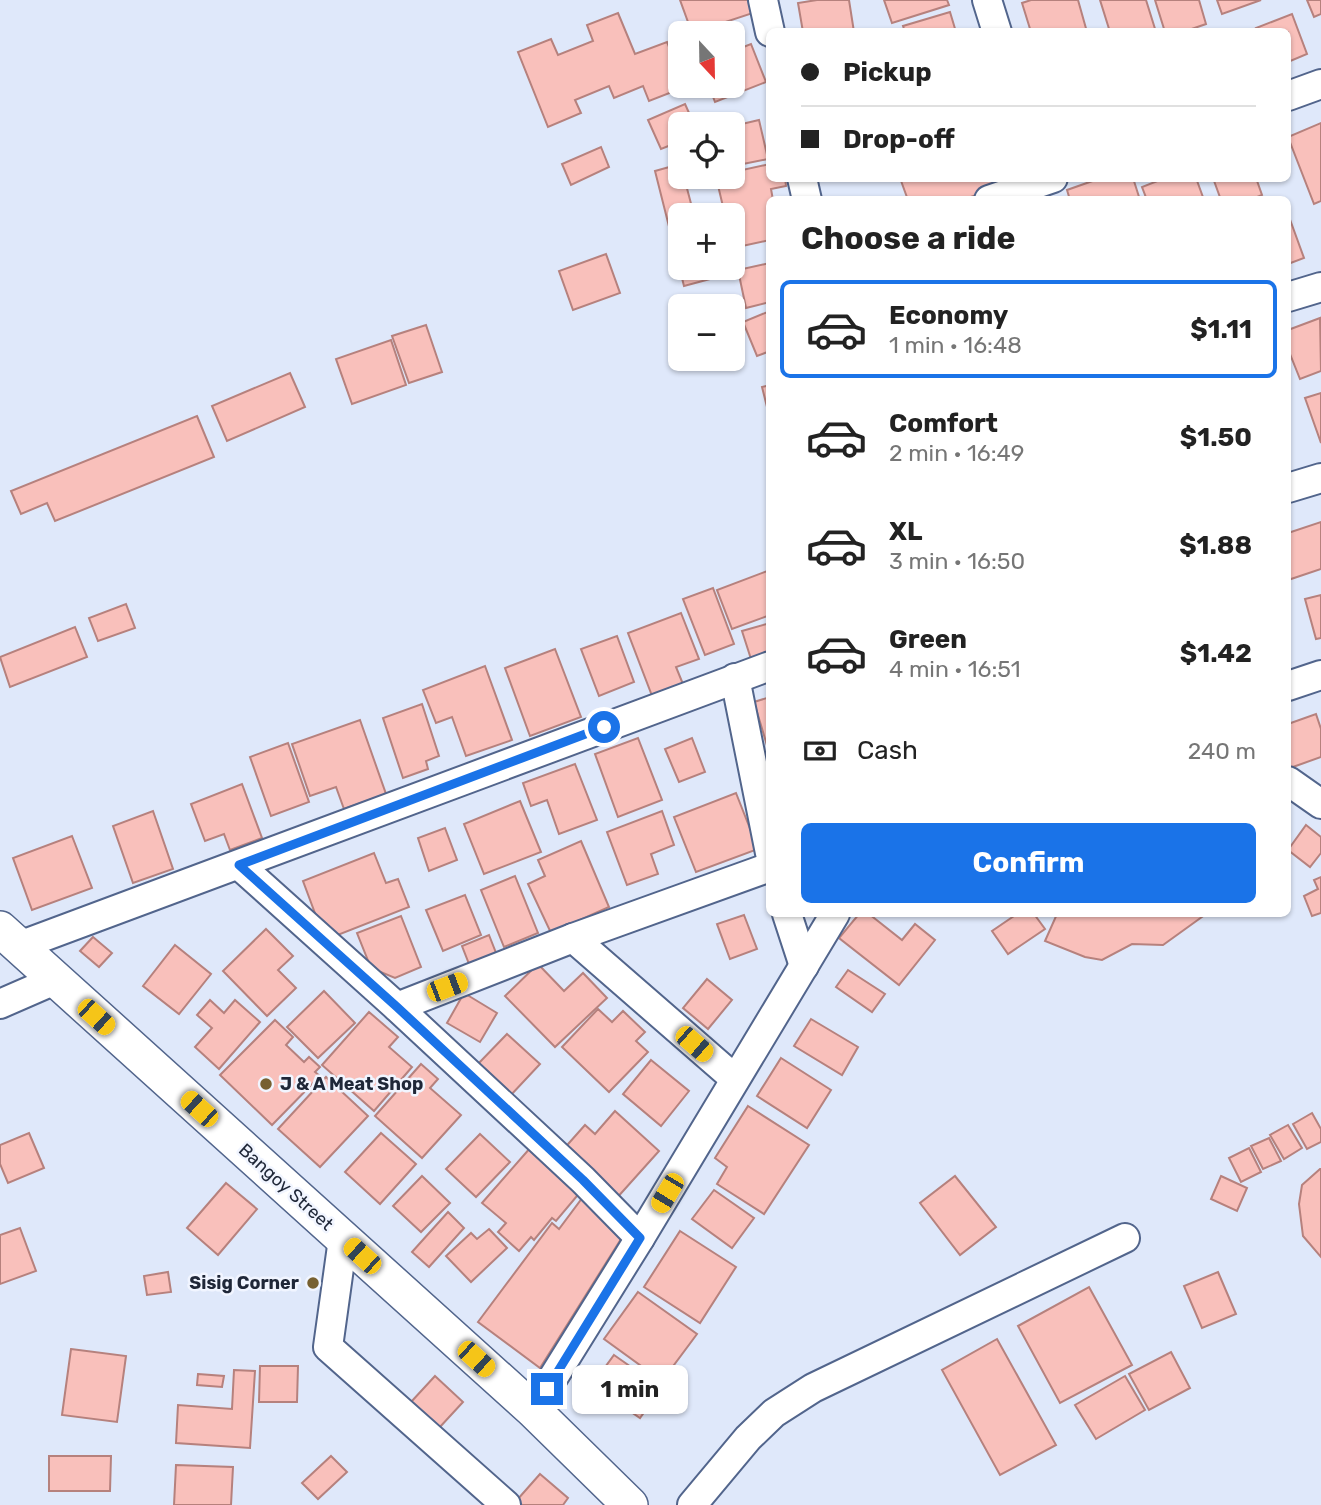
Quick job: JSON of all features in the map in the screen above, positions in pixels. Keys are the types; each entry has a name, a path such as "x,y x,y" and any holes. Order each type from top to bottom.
{"street":[{"path":"763,0 769,28"},
{"path":"989,1 996,28"},
{"path":"1291,95 1321,85"},
{"path":"1004,196 1049,184"},
{"path":"1291,296 1321,287"},
{"path":"1291,487 1321,478"},
{"path":"9,938 239,865 766,667"},
{"path":"1291,685 1321,675"},
{"path":"735,678 766,833"},
{"path":"1291,783 1321,803"},
{"path":"239,865 583,1180 640,1238"},
{"path":"397,1007 573,938 766,868"},
{"path":"789,917 804,966"},
{"path":"533,1410 833,917"},
{"name":"Bangoy Street","path":"9,938 533,1410 630,1505"},
{"path":"573,938 735,1079"},
{"path":"0,1004 55,980"},
{"path":"692,1505 748,1438 774,1413 813,1388 1125,1238"},
{"path":"343,1239 328,1347 506,1505"}],"building":[{"path":"680,0 751,0 756,12 729,21 688,21"},
{"path":"849,0 853,28 802,28 798,3"},
{"path":"884,0 947,0 949,5 892,23"},
{"path":"1031,0 1078,0 1086,28 1030,28 1022,3"},
{"path":"1100,0 1146,0 1155,28 1109,28"},
{"path":"1155,0 1199,0 1206,24 1194,28 1164,28"},
{"path":"1217,0 1261,0 1222,14"},
{"path":"1307,0 1321,0 1321,14 1314,17"},
{"path":"950,12 955,28 904,28 903,26"},
{"path":"618,13 635,54 667,42 668,94 649,101 643,86 614,98 609,86 575,100 581,113 548,127 518,52 551,39 558,55 593,41 587,25"},
{"path":"1292,14 1307,54 1291,61 1291,28 1256,28"},
{"path":"751,44 766,82 746,90 746,46"},
{"path":"685,104 689,112 668,112 668,146 661,149 648,120"},
{"path":"759,120 766,159 745,164 745,123"},
{"path":"1321,123 1321,201 1314,204 1291,145 1291,136"},
{"path":"601,147 609,167 571,185 562,164"},
{"path":"766,165 766,182 786,182 786,186 771,189 772,196 766,196 766,241 745,245 745,203 722,203 719,189 745,189 745,169"},
{"path":"668,167 668,189 687,189 691,203 668,203 668,223 655,171"},
{"path":"901,182 1001,182 1002,185 973,196 907,196"},
{"path":"1090,182 1134,182 1139,196 1069,196 1067,190"},
{"path":"1155,182 1197,182 1203,196 1145,196 1142,187"},
{"path":"1214,182 1257,182 1262,195 1260,196 1220,196"},
{"path":"1291,222 1304,258 1291,263"},
{"path":"606,254 620,293 573,310 559,271"},
{"path":"766,264 766,303 746,308 740,280 745,280 745,268"},
{"path":"682,280 706,280 684,286"},
{"path":"766,313 766,353 757,356 745,321"},
{"path":"1320,318 1321,371 1300,379 1291,356 1291,329"},
{"path":"426,325 442,372 409,383 392,336"},
{"path":"391,340 406,385 352,404 336,359"},
{"path":"290,373 305,407 227,441 212,406"},
{"path":"766,386 766,403 762,387"},
{"path":"1321,393 1321,443 1305,398"},
{"path":"197,416 214,457 55,521 47,503 21,514 11,491"},
{"path":"1321,522 1321,569 1291,579 1291,532"},
{"path":"766,572 766,616 732,629 717,590"},
{"path":"713,588 734,644 705,655 683,599"},
{"path":"1321,595 1321,638 1316,639 1305,599"},
{"path":"126,604 135,628 98,641 89,618"},
{"path":"681,613 699,659 676,667 685,689 654,701 628,633"},
{"path":"766,624 766,654 751,659 742,631"},
{"path":"75,627 87,657 10,687 0,657"},
{"path":"617,636 634,682 599,696 581,649"},
{"path":"555,649 581,717 530,736 505,668"},
{"path":"485,666 512,740 466,756 452,717 436,723 423,690"},
{"path":"766,698 766,742 754,702"},
{"path":"422,704 439,756 426,761 428,769 403,778 383,718"},
{"path":"1316,714 1321,729 1321,757 1291,768 1291,723"},
{"path":"360,720 386,794 344,809 336,787 310,796 292,744"},
{"path":"638,738 662,800 618,817 595,754"},
{"path":"692,738 705,772 679,782 665,749"},
{"path":"288,743 309,802 271,816 250,757"},
{"path":"575,764 597,820 559,834 547,800 531,806 523,783"},
{"path":"242,784 262,838 230,850 224,834 205,841 191,804"},
{"path":"736,793 758,849 696,872 674,817"},
{"path":"520,801 541,852 484,874 464,824"},
{"path":"153,811 173,869 133,883 113,826"},
{"path":"662,811 674,845 651,854 658,874 627,885 607,832"},
{"path":"1306,825 1321,837 1321,853 1310,867 1291,852 1291,846"},
{"path":"445,828 457,860 429,871 418,838"},
{"path":"72,836 92,888 32,910 13,858"},
{"path":"581,841 609,907 551,933 528,884 545,876 538,860"},
{"path":"374,853 386,883 398,879 409,907 325,940 303,881"},
{"path":"515,876 538,933 504,947 481,890"},
{"path":"1321,877 1321,913 1312,916 1304,896 1318,889 1314,880"},
{"path":"465,895 481,935 443,951 426,910"},
{"path":"744,915 757,949 730,959 717,924"},
{"path":"401,916 421,967 395,978 371,968 357,933"},
{"path":"856,917 873,917 902,940 915,924 935,940 899,985 839,938"},
{"path":"1013,917 1036,917 1045,929 1008,954 992,931"},
{"path":"1056,917 1202,917 1163,945 1132,944 1102,960 1085,957 1045,941"},
{"path":"266,929 293,956 278,970 296,988 267,1016 223,971"},
{"path":"489,935 498,958 471,969 462,946"},
{"path":"93,937 112,953 99,967 80,951"},
{"path":"175,945 211,974 179,1014 143,986"},
{"path":"538,964 564,991 583,973 607,998 555,1047 505,996"},
{"path":"848,970 885,994 872,1012 836,987"},
{"path":"707,979 732,1000 708,1029 683,1008"},
{"path":"324,991 355,1023 318,1058 287,1027"},
{"path":"464,993 497,1013 480,1042 447,1023"},
{"path":"210,1000 224,1013 235,1000 260,1022 219,1069 195,1047 212,1028 197,1015"},
{"path":"598,1009 612,1022 623,1011 645,1032 636,1041 648,1052 609,1092 562,1047"},
{"path":"369,1012 398,1037 389,1047 412,1067 374,1111 322,1065"},
{"path":"811,1019 858,1047 842,1075 794,1046"},
{"path":"275,1020 293,1037 286,1045 304,1062 309,1057 320,1067 315,1072 320,1076 272,1125 220,1075"},
{"path":"507,1034 540,1064 510,1096 477,1065"},
{"path":"781,1058 831,1090 807,1128 757,1096"},
{"path":"651,1060 689,1091 661,1126 623,1094"},
{"path":"421,1064 438,1079 430,1088 461,1115 422,1158 375,1116"},
{"path":"326,1077 368,1116 320,1167 278,1129"},
{"path":"748,1106 809,1145 764,1214 717,1184 727,1167 715,1158"},
{"path":"615,1111 659,1151 615,1200 561,1152 585,1125 595,1134"},
{"path":"1312,1113 1321,1129 1321,1142 1307,1149 1293,1124"},
{"path":"1288,1125 1302,1148 1284,1159 1270,1135"},
{"path":"29,1133 44,1168 8,1183 0,1164 0,1145"},
{"path":"381,1133 416,1164 380,1204 345,1172"},
{"path":"480,1134 510,1162 476,1197 446,1169"},
{"path":"1269,1138 1281,1161 1263,1169 1251,1146"},
{"path":"531,1147 582,1190 556,1221 552,1218 534,1240 531,1237 519,1251 498,1232 506,1223 482,1203"},
{"path":"1249,1148 1261,1172 1241,1182 1229,1158"},
{"path":"1320,1169 1321,1257 1303,1236 1299,1204 1302,1185"},
{"path":"422,1176 450,1203 421,1232 393,1206"},
{"path":"955,1176 996,1227 960,1255 920,1203"},
{"path":"1221,1176 1247,1188 1237,1211 1211,1199"},
{"path":"226,1183 257,1209 218,1255 187,1228"},
{"path":"714,1190 754,1218 732,1248 692,1219"},
{"path":"583,1197 626,1231 540,1368 478,1322 552,1223 559,1229"},
{"path":"448,1212 464,1228 429,1267 412,1252"},
{"path":"20,1228 36,1271 0,1284 0,1235"},
{"path":"489,1229 507,1248 471,1282 446,1256 471,1233 477,1239"},
{"path":"680,1231 736,1267 700,1323 644,1287"},
{"path":"168,1272 171,1292 147,1295 144,1276"},
{"path":"1218,1272 1236,1314 1202,1328 1184,1286"},
{"path":"1089,1287 1132,1365 1060,1403 1018,1326"},
{"path":"638,1292 697,1334 662,1381 604,1339"},
{"path":"997,1339 1056,1445 1000,1475 942,1370"},
{"path":"71,1349 126,1356 117,1422 62,1415"},
{"path":"1171,1352 1190,1388 1149,1410 1129,1374"},
{"path":"614,1355 661,1388 640,1418 592,1385"},
{"path":"260,1366 298,1366 297,1402 259,1402"},
{"path":"234,1370 255,1371 250,1448 176,1443 178,1405 232,1409"},
{"path":"198,1374 224,1376 222,1387 197,1385"},
{"path":"435,1376 463,1402 439,1428 411,1402"},
{"path":"1125,1376 1145,1410 1096,1439 1075,1405"},
{"path":"49,1456 111,1456 110,1491 49,1491"},
{"path":"331,1456 347,1472 318,1499 302,1483"},
{"path":"176,1465 233,1467 231,1505 174,1505"},
{"path":"540,1474 568,1498 563,1505 522,1505 517,1500"}],"place":[{"name":"J & A Meat Shop","path":"266,1084"},
{"name":"Sisig Corner","path":"313,1283"}],"route":[{"path":"547,1389 640,1238 583,1180 239,865 604,727"}]}
